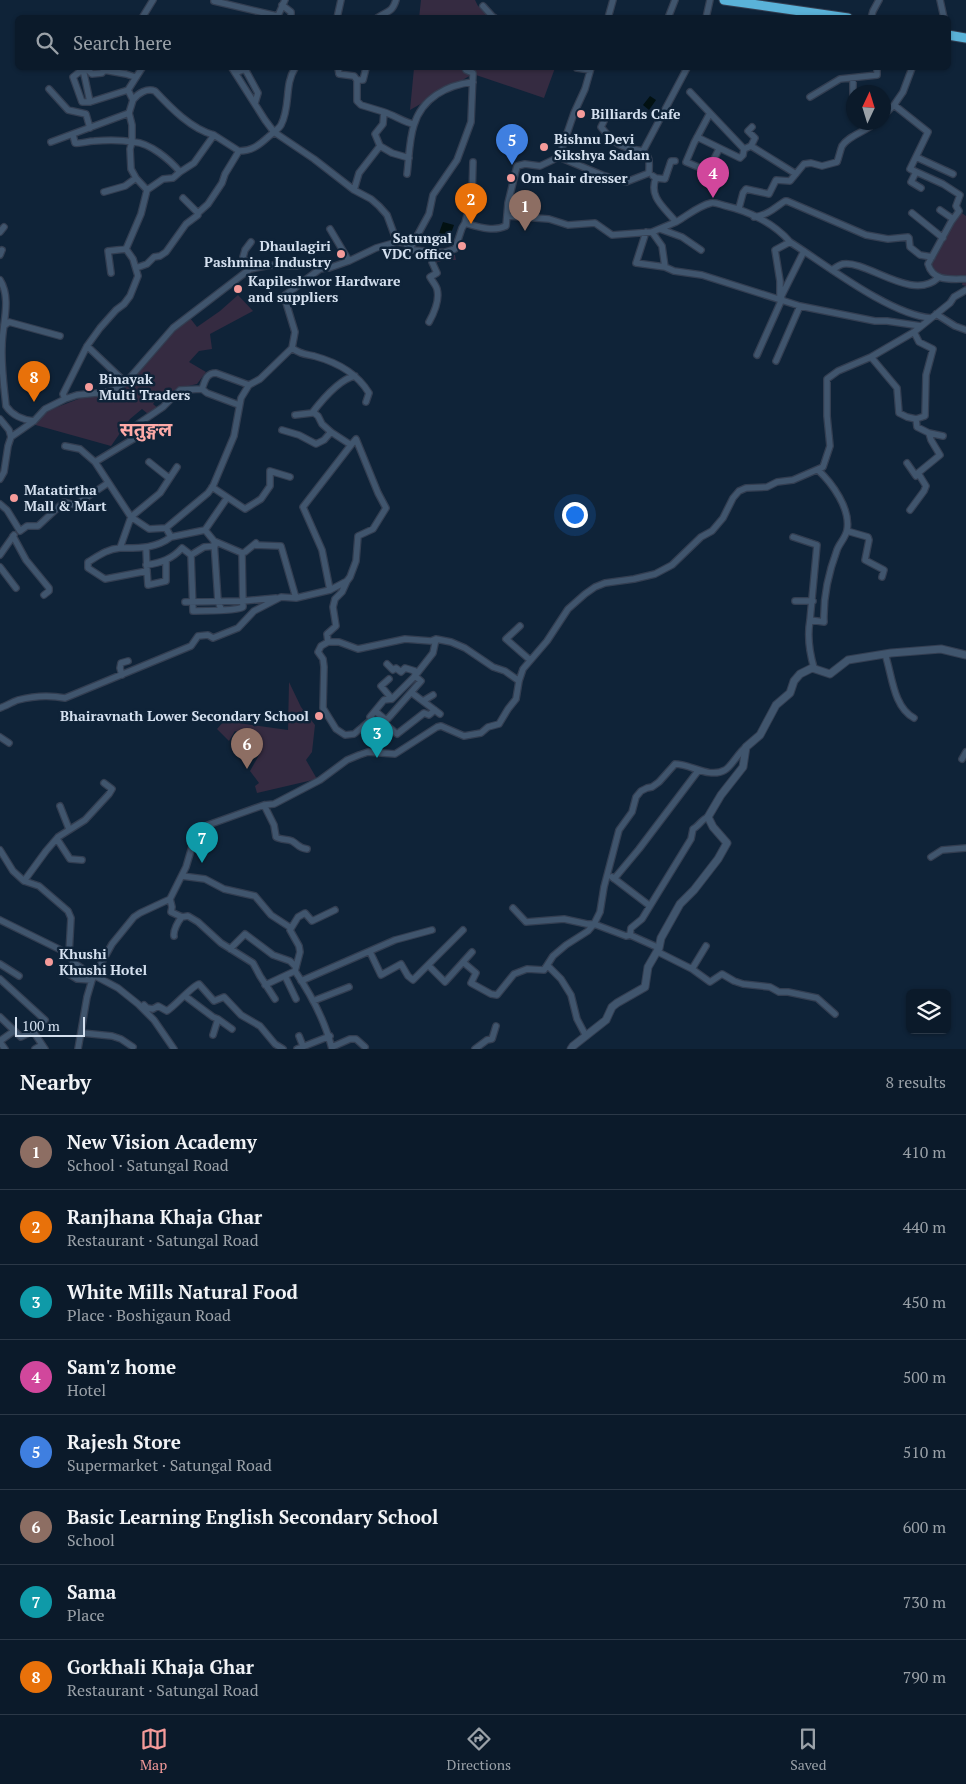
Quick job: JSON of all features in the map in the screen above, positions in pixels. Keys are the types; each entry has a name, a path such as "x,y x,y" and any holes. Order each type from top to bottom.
{"highway":[{"path":"724,0 786,13 797,10 829,15"},
{"path":"951,35 966,38"},
{"path":"951,40 966,42"}],"street":[{"path":"144,15 153,0"},
{"path":"338,15 341,0"},
{"path":"384,15 390,12 396,0"},
{"path":"609,15 613,0"},
{"path":"669,15 675,0"},
{"path":"707,15 710,0"},
{"path":"871,15 879,0"},
{"path":"940,0 943,15"},
{"path":"214,1 269,15"},
{"path":"278,15 283,3 291,12 291,15"},
{"path":"483,6 491,15"},
{"path":"82,70 73,77 82,102 90,102 128,90 141,70"},
{"path":"83,70 90,102"},
{"path":"88,70 92,74 102,73 104,70 136,77"},
{"path":"234,70 274,132 321,164 354,190 372,199 387,215 396,242"},
{"path":"245,70 258,93 255,103"},
{"path":"147,190 136,178 132,169 130,149 132,125 129,113 133,100 142,92 155,91 181,116 199,129 214,135 239,151 248,151 255,148 280,126 288,99 289,79 294,70"},
{"path":"338,70 339,74 354,76 357,80 357,101 361,105 414,124"},
{"path":"357,80 363,80 366,70"},
{"path":"410,247 428,214 433,196 457,160 471,122 473,74 466,70"},
{"path":"465,223 485,228 501,228 506,226 510,193 517,166 526,164 540,166 558,157 585,89 590,70"},
{"path":"643,150 687,70"},
{"path":"810,97 840,79 877,75 877,70"},
{"path":"891,108 903,92 911,70"},
{"path":"853,78 853,85"},
{"path":"407,174 414,124 426,103 436,94 455,84 473,82"},
{"path":"49,89 68,110 86,114 90,128"},
{"path":"128,90 133,100"},
{"path":"690,92 744,149"},
{"path":"894,105 928,132 910,169 943,184 960,195 956,206 959,211 928,264 929,268 938,278"},
{"path":"384,112 383,124 375,134 380,146 392,153 409,158"},
{"path":"52,142 129,113"},
{"path":"710,113 686,162 708,171 718,149"},
{"path":"604,121 601,128 610,138 626,148 643,150 649,156 649,173"},
{"path":"744,149 751,146 755,138 748,131 752,127"},
{"path":"739,208 746,189 768,194 776,180 790,181 804,164 811,163 822,166 837,162 841,147 849,138 866,130"},
{"path":"73,135 75,143 78,144 91,140 140,143 170,161 180,172"},
{"path":"126,249 141,214 147,190 163,179 173,178 194,163 214,135"},
{"path":"697,137 718,149 740,158 743,156 744,149"},
{"path":"354,190 359,173 380,146"},
{"path":"751,146 796,174"},
{"path":"136,268 147,264 154,257 166,252 186,224 208,204 239,151"},
{"path":"558,157 602,175 626,182 649,173"},
{"path":"916,157 953,174"},
{"path":"649,173 656,178 665,179 671,161 675,162"},
{"path":"66,446 80,450 95,462 131,517 149,529 166,528 212,487 234,436 241,398 249,385 260,379 292,348 296,332 284,296 320,269 349,261 376,248 396,242 405,243 412,250 425,251 426,253 449,252 455,249 465,223 472,196 473,162"},
{"path":"916,172 911,182 921,188"},
{"path":"104,192 125,186 136,178"},
{"path":"656,178 653,186 654,195 676,222"},
{"path":"183,198 198,213"},
{"path":"754,217 764,215 785,201 788,201 866,235 888,239 908,237 910,247 917,254 932,257"},
{"path":"507,216 549,219 568,225 595,223 612,235 649,232 660,229 713,202 739,208 784,235 790,242 863,290 909,314 933,316 966,330"},
{"path":"940,210 953,219"},
{"path":"912,213 942,238"},
{"path":"330,228 349,261"},
{"path":"660,229 682,237 701,250"},
{"path":"649,232 662,246 665,268"},
{"path":"649,232 636,263 702,275 800,306 875,321 920,326"},
{"path":"250,269 243,256 251,242"},
{"path":"781,299 775,250 790,242"},
{"path":"64,400 63,394 87,346 110,316 130,296 138,276 133,259 126,249"},
{"path":"111,273 108,251 126,249"},
{"path":"757,355 804,250"},
{"path":"429,322 437,302 437,290 430,278 437,273 432,262 434,252"},
{"path":"11,437 34,421 45,409 64,400 77,395 117,389 173,328 250,269 271,265 294,266 312,264 329,268"},
{"path":"832,270 842,264 857,266 880,276 912,284 924,284 938,278 966,279"},
{"path":"0,280 6,297 2,346 6,406 8,410 20,418 34,421"},
{"path":"78,1049 87,997 94,978 112,944 134,917 170,899 188,862 194,840 205,827 264,805 274,804 320,780 347,760 359,755 368,752 395,754 437,727 441,726 464,736 481,733 488,727 499,724 516,700 523,669 547,641 568,610 585,594 605,583 634,580 655,574 672,565 701,537 717,526 739,491 746,488 767,487 778,482 793,480 823,467 830,446 827,416 827,379 838,371 871,356 914,332 954,297 966,290"},
{"path":"776,362 800,306"},
{"path":"5,324 9,322 60,336"},
{"path":"871,356 897,388 899,414 907,418 916,419 925,416 926,376 932,349 919,342 914,332"},
{"path":"87,346 125,382"},
{"path":"292,348 303,355 335,362 360,379 369,393 366,402"},
{"path":"202,389 208,374 211,373 249,385"},
{"path":"295,415 311,414 327,395 347,377 355,376"},
{"path":"95,462 140,435 135,426 163,407 180,390 202,389 207,393 239,405"},
{"path":"313,412 331,432 351,445"},
{"path":"0,419 9,430 11,437 4,472 0,479"},
{"path":"916,419 917,426 929,433 943,436"},
{"path":"282,430 299,435 316,444 324,440 331,432"},
{"path":"907,463 916,476 940,455 929,433"},
{"path":"328,642 328,634 336,626 333,606 335,599 342,592 350,577 356,561 358,536 373,529 386,508 356,439 303,507 322,550 330,590"},
{"path":"0,447 8,446"},
{"path":"149,462 169,478"},
{"path":"120,548 131,517 160,493 178,467"},
{"path":"810,620 824,622 825,592 828,577 839,544 847,530 846,512 829,480 818,470"},
{"path":"212,487 245,509 256,503 270,486 270,472 290,478"},
{"path":"910,510 926,489 918,473"},
{"path":"0,555 13,536 27,526 38,526 64,502 75,505 108,483"},
{"path":"192,555 182,548 174,556 166,560 146,568 105,579 88,568 88,562 114,548 146,548 164,543 171,537 205,530 228,498"},
{"path":"0,504 7,510 20,531"},
{"path":"166,528 171,537"},
{"path":"205,530 214,544 218,601 221,609"},
{"path":"847,530 868,536 865,560 884,570 882,577"},
{"path":"13,536 26,560 49,588 49,592 44,595"},
{"path":"793,537 817,545 808,635 809,652 814,668 812,668"},
{"path":"242,553 256,543 281,546 296,598"},
{"path":"192,555 204,547 214,544 242,553"},
{"path":"146,548 148,584 166,581 166,560"},
{"path":"192,555 191,584 193,611 236,610 243,607 242,553"},
{"path":"0,567 16,588"},
{"path":"185,602 243,601 281,597 296,598 330,590 347,581"},
{"path":"0,708 17,700 34,697 48,697 52,695 65,698 191,646 198,636 208,635 213,638 238,628 254,610 281,597"},
{"path":"796,601 812,602"},
{"path":"520,626 506,639 530,660"},
{"path":"436,639 433,653 415,676 392,699 384,700 370,717 372,719 354,734 345,735 336,729 323,708 324,667 323,659 318,652 321,646 328,642 339,642 358,649 404,638 436,639 465,648 493,667 505,671 519,681"},
{"path":"463,962 476,973 471,983 491,994 497,995 514,974 527,969 544,970 566,944 588,931 594,924 600,912 619,830 632,812 636,797 641,791 659,782 675,764 698,771 716,772 727,770 739,752 760,735 776,704 790,693 800,674 812,668 830,674 848,660 884,654 941,649 966,655"},
{"path":"884,654 891,670 896,694 901,705 907,714 914,718"},
{"path":"122,675 121,663 128,661"},
{"path":"372,732 385,722 412,693 421,680 415,676 415,671 411,668 405,668 400,672 396,668 393,670 387,664"},
{"path":"388,679 381,686 392,699"},
{"path":"375,711 397,734 424,713 429,715 437,712 412,693"},
{"path":"423,701 433,695"},
{"path":"0,737 9,742"},
{"path":"630,935 631,928 642,919 691,839 693,829 699,826 708,816 721,795 743,767 746,747"},
{"path":"962,759 966,752"},
{"path":"614,879 698,771"},
{"path":"24,881 57,838 85,820 109,794 112,789 104,783"},
{"path":"264,805 274,825 276,837 292,841 298,847 307,849"},
{"path":"60,806 69,830"},
{"path":"571,1049 606,1020 612,1007 645,986 648,967 658,950 661,938 680,904 694,890 718,859 727,843 713,827 708,816"},
{"path":"57,838 70,859 82,860"},
{"path":"932,857 942,850 966,848"},
{"path":"0,851 13,871 24,881 39,886 68,911 70,918 69,954 73,962 94,978 126,994 154,1020 174,1049"},
{"path":"608,874 650,906"},
{"path":"182,876 205,879 224,889 255,896 271,915 290,928 300,952 295,969 265,985"},
{"path":"170,899 171,912 182,917 188,916 198,922 230,949 254,963 265,985 275,999"},
{"path":"513,908 526,922 564,919 594,924 626,936 630,935 692,969 710,982 722,974 743,984 770,987 779,992 817,998 835,1014"},
{"path":"290,928 301,914 305,913 312,921 335,910"},
{"path":"174,936 173,932 182,917"},
{"path":"0,920 69,954"},
{"path":"301,981 395,940 432,930"},
{"path":"370,952 381,975 401,964 408,976 413,980 463,930"},
{"path":"230,949 245,934 273,955 290,961 314,1001 330,1036 332,1048 356,1038 365,1047"},
{"path":"692,969 706,946"},
{"path":"429,966 445,982 472,952"},
{"path":"0,964 18,976"},
{"path":"548,966 561,979 571,995 577,1019 586,1036"},
{"path":"64,971 77,979 94,978"},
{"path":"285,976 296,999"},
{"path":"0,979 45,1020 33,1031 21,1037 0,1017"},
{"path":"126,994 131,994 147,1008 153,1009 158,1006 167,1011 198,984 214,1001 224,997 241,1016 260,1026 274,1044 283,1049"},
{"path":"314,1001 349,986"},
{"path":"185,996 232,1029"},
{"path":"214,1035 218,1019"},
{"path":"475,1049 487,1040 492,1040 496,1026"},
{"path":"5,1049 0,1041 14,1031"},
{"path":"33,1031 43,1047 35,1049"},
{"path":"82,1033 112,1036 134,1047"},
{"path":"299,1036 304,1046"},
{"path":"297,1049 330,1036"}],"shaded area":[{"path":"421,0 475,0 478,6 492,15 419,15"},
{"path":"414,70 554,70 544,98 473,74 410,110"},
{"path":"650,96 656,100 649,110 643,105"},
{"path":"959,211 966,216 966,286 962,285 963,280 939,278 930,261"},
{"path":"443,222 454,225 450,236 439,233"},
{"path":"435,253 455,255 456,260 445,260 435,263"},
{"path":"238,295 253,311 210,334 212,349 199,351 189,362 206,372 197,384 184,387 171,395 167,391 162,392 153,404 159,409 148,414 142,409 130,419 111,446 32,424 47,411 86,396 118,391 174,329 190,318 197,327 220,311"},
{"path":"289,682 301,707 315,725 312,752 306,760 317,779 257,793 255,786 259,783 250,771 259,755 252,750 255,742 235,731 229,741 217,729 224,721 288,730"}],"place":[{"name":"Billiards Cafe","path":"581,114"},
{"name":"Bishnu Devi Sikshya Sadan","path":"544,147"},
{"name":"Rajesh Store","path":"512,165"},
{"name":"Om hair dresser","path":"511,178"},
{"name":"Sam'z home","path":"713,198"},
{"name":"Ranjhana Khaja Ghar","path":"471,224"},
{"name":"New Vision Academy","path":"525,231"},
{"name":"Satungal VDC office","path":"462,246"},
{"name":"Dhaulagiri Pashmina Industry","path":"341,254"},
{"name":"Kapileshwor Hardware and suppliers","path":"238,289"},
{"name":"Binayak Multi Traders","path":"89,387"},
{"name":"Gorkhali Khaja Ghar","path":"34,402"},
{"name":"Matatirtha Mall & Mart","path":"14,498"},
{"name":"Bhairavnath Lower Secondary School","path":"319,716"},
{"name":"White Mills Natural Food","path":"377,758"},
{"name":"Basic Learning English Secondary School","path":"247,769"},
{"name":"Sama","path":"202,863"},
{"name":"Khushi Khushi Hotel","path":"49,962"}],"district":[{"name":"सतुङ्गल","path":"146,429"}]}
